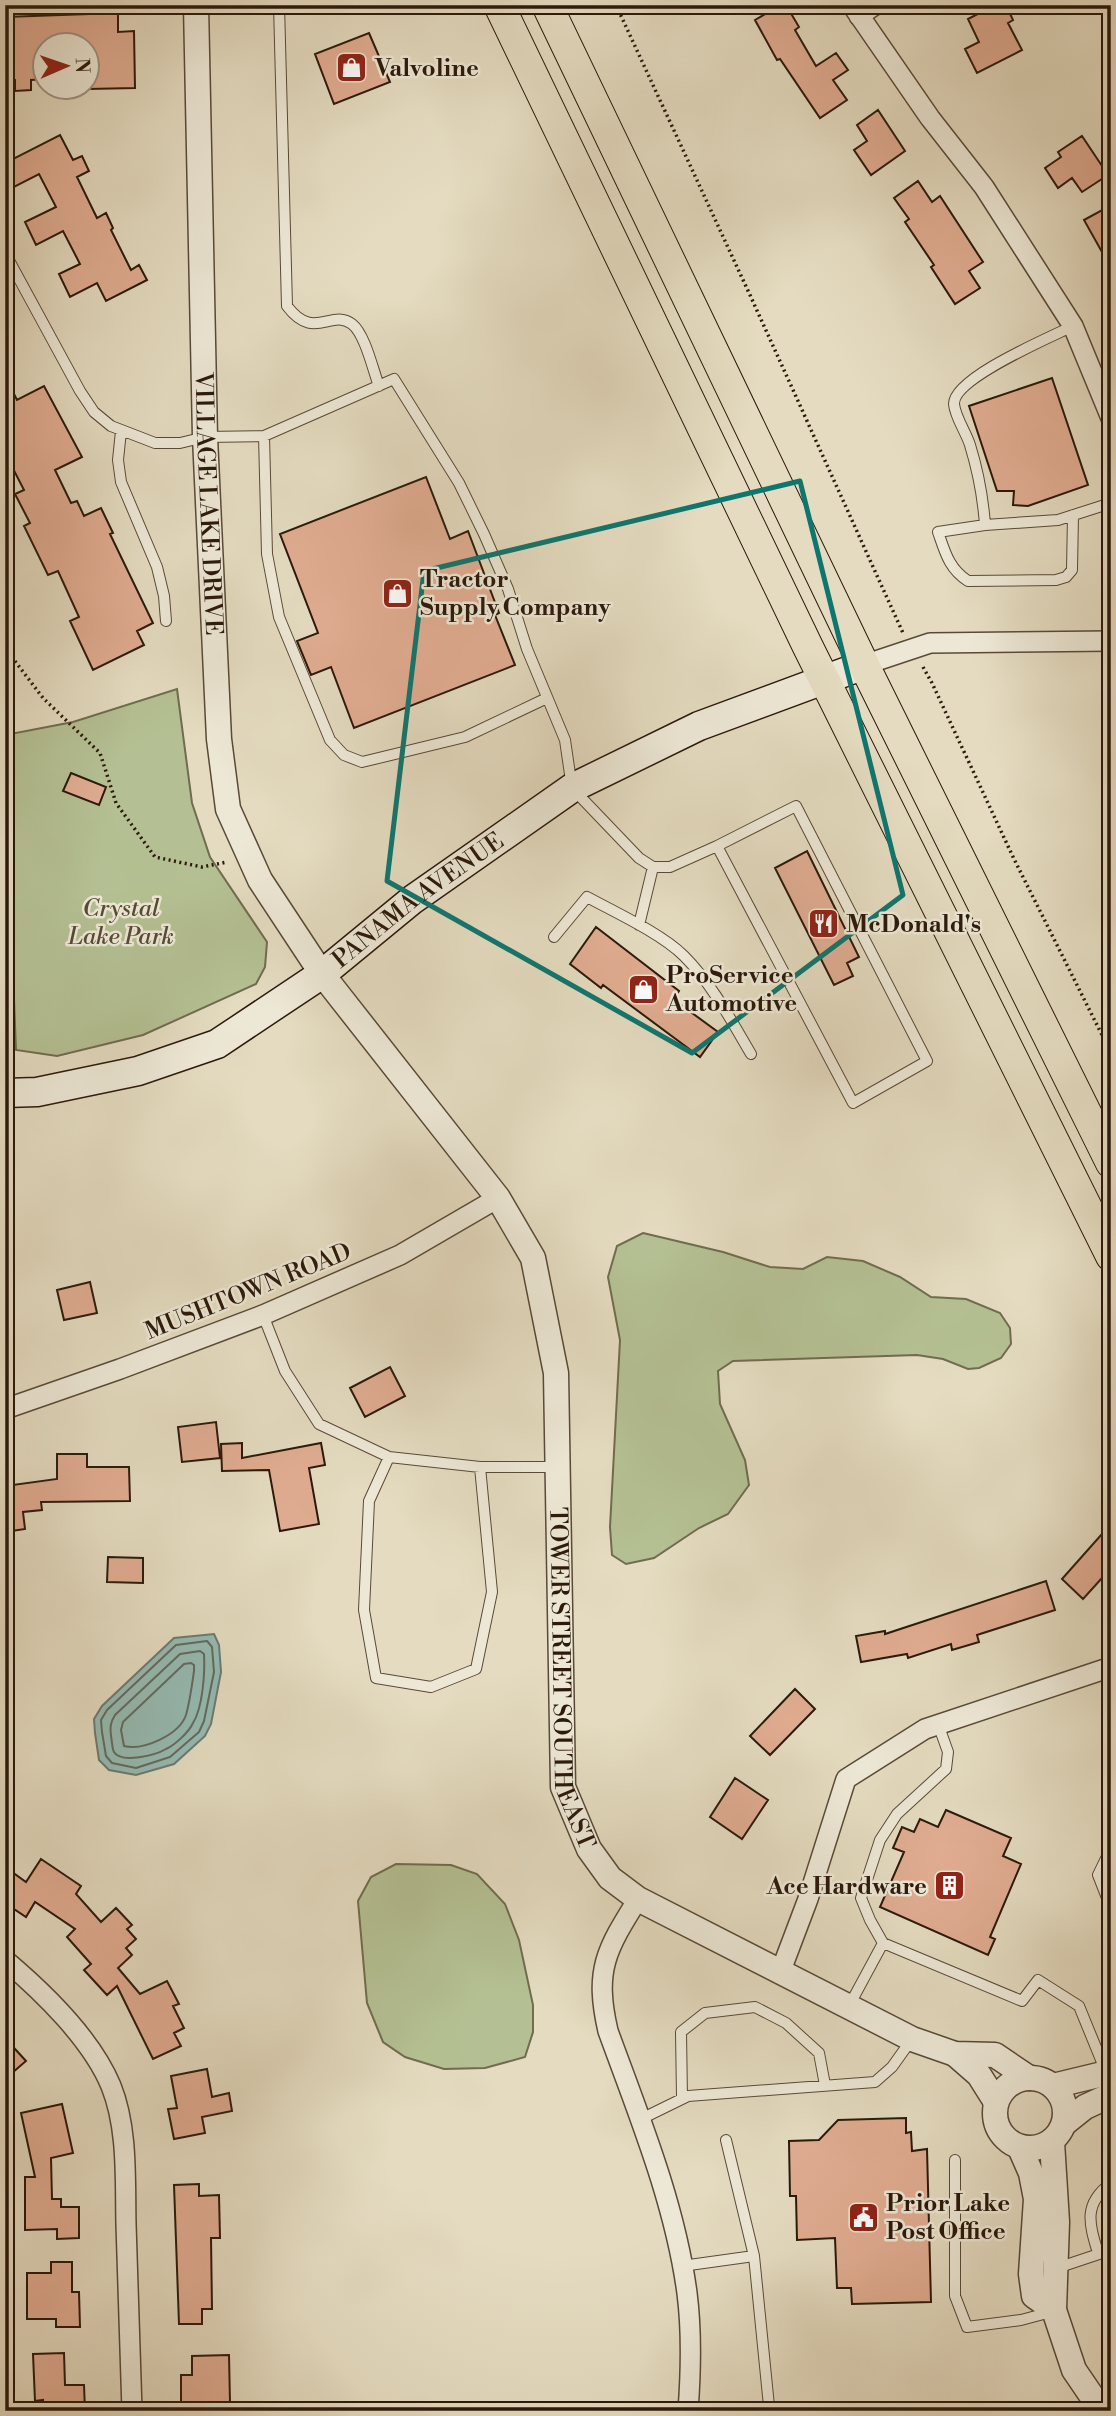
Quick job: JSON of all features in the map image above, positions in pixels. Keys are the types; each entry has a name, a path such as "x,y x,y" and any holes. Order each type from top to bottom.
{"main road":[{"path":"499,5 823,678 1111,1256"},
{"path":"547,5 864,665 1111,1163"},
{"name":"PANAMA AVENUE","path":"5,1093 37,1092 138,1071 217,1044 322,974 412,900 572,788 699,726 864,665"}],"street":[{"name":"VILLAGE LAKE DRIVE","path":"196,5 205,437 219,739 228,809 260,880 322,974"},
{"path":"862,9 930,118 984,187 1073,326 1111,418"},
{"path":"864,665 930,643 1111,640"},
{"name":"TOWER STREET SOUTHEAST","path":"322,974 498,1198 533,1258 556,1373 563,1787 589,1849 610,1878 638,1899 912,2039 955,2054"},
{"name":"MUSHTOWN ROAD","path":"5,1409 263,1315 400,1255 498,1198"},
{"path":"780,1973 808,1899 846,1779 925,1729 1111,1667"},
{"path":"638,1899 606,1955 601,1986 603,2010 664,2191 682,2266 691,2331 688,2411"},
{"path":"5,1960 37,1987 71,2025 111,2086 120,2126 124,2167 132,2411"},
{"path":"955,2054 995,2055 1029,2078 1053,2085 1064,2102 1058,2132 1055,2310 1074,2370 1102,2411"},
{"path":"955,2054 979,2075 996,2102"},
{"path":"1029,2078 1009,2085 996,2102 997,2125 1010,2143 1020,2148 1042,2147 1109,2080"},
{"path":"1053,2085 1109,2080"},
{"path":"1020,2148 1031,2172 1036,2199 1031,2274 1034,2296 1055,2310"}],"lane":[{"path":"279,5 287,306 296,318 311,324 340,320 351,324 361,335 379,386"},
{"path":"5,253 94,412 111,426 155,443 180,443 205,437 264,436 394,379 458,483 508,589 527,649 565,740 572,788 639,858 653,867 670,867 796,806 927,1061 853,1103 717,846"},
{"path":"985,525 983,493 969,443 954,405 958,391 982,373 1073,326"},
{"path":"121,431 118,460 121,482 157,567 164,596 166,621"},
{"path":"264,436 267,554 279,617 330,740 344,755 362,762 465,737 547,698"},
{"path":"1073,515 1072,570 1066,577 1056,580 968,581 956,574 949,564 938,531 1058,520 1073,515 1111,503"},
{"path":"639,925 653,867"},
{"path":"554,937 587,897 639,925 683,954 712,989 751,1054"},
{"path":"263,1315 285,1371 319,1424 389,1457 480,1467 558,1467"},
{"path":"389,1457 369,1502 364,1610 376,1678 431,1687 476,1669 492,1592 480,1467"},
{"path":"938,1724 948,1752 946,1769 897,1814 880,1840 861,1898 870,1920 883,1943 1022,2001 1038,1980 1079,2006 1109,2080"},
{"path":"1111,1773 1111,1788"},
{"path":"1111,1848 1098,1875 1111,1908"},
{"path":"1098,1875 1111,1869"},
{"path":"848,2007 883,1943"},
{"path":"682,2098 681,2032 705,2014 755,2007 786,2024 819,2053 825,2085"},
{"path":"639,2120 688,2095 875,2082 892,2067 912,2039"},
{"path":"726,2140 754,2256 769,2406"},
{"path":"956,2160 955,2295 967,2327 1021,2320 1055,2310"},
{"path":"1098,2253 1091,2231 1090,2214 1094,2199 1110,2183"},
{"path":"1057,2268 1111,2250"},
{"path":"682,2266 754,2256"}],"path":[{"path":"616,5 911,650 932,682 1014,859 1111,1054"},
{"path":"5,648 43,698 100,752 116,803 155,858 202,867 250,858"}],"highlighted area":[{"path":"800,481 903,895 692,1053 387,881 424,571"}],"green space":[{"name":"Crystal Lake Park","path":"177,689 192,803 210,857 267,942 265,967 256,984 143,1035 57,1056 16,1050 11,921 5,886 5,735 73,722"},
{"path":"643,1233 723,1252 770,1267 803,1269 827,1257 863,1261 900,1277 931,1297 966,1299 1000,1313 1010,1328 1011,1344 1001,1358 979,1368 968,1369 943,1359 917,1355 733,1361 718,1371 720,1404 745,1460 749,1485 728,1514 699,1528 654,1558 626,1564 612,1555 610,1527 620,1340 608,1277 617,1246"},
{"path":"396,1864 451,1865 477,1874 505,1904 519,1940 533,2005 533,2032 525,2057 485,2068 444,2069 405,2057 383,2042 367,2003 358,1901 371,1877"}],"water":[{"path":"214,1634 219,1645 221,1672 211,1724 205,1736 174,1764 136,1775 109,1770 99,1760 95,1733 94,1719 102,1706 174,1638"}],"building":[{"path":"763,5 786,5 799,27 795,30 816,66 836,53 848,70 833,80 847,100 820,118 780,59 777,60 755,20 767,13"},
{"path":"995,5 1006,5 1013,20 1008,23 1022,50 977,73 965,49 979,42 968,19"},
{"path":"118,13 118,32 134,31 135,88 102,89 102,32 32,32 31,90 15,91 15,80 5,81 5,17"},
{"name":"Valvoline","path":"369,33 390,82 334,104 315,54"},
{"path":"878,110 905,151 871,175 854,150 867,141 857,125"},
{"path":"60,135 73,160 82,156 89,171 77,177 97,218 106,213 113,228 111,230 131,270 139,265 147,280 106,301 97,283 70,297 59,274 80,264 63,231 36,245 25,222 56,207 39,174 12,188 5,174 5,163"},
{"path":"1082,136 1108,175 1082,192 1072,178 1058,188 1045,168 1061,157 1058,152"},
{"path":"918,181 932,202 940,196 983,262 969,271 980,288 955,304 931,267 934,265 905,222 909,219 894,198"},
{"path":"1104,209 1111,220 1111,268 1084,220"},
{"path":"5,376 17,400 44,386 82,457 55,470 71,503 77,501 84,516 101,508 113,533 110,534 153,623 137,631 144,645 93,670 70,621 79,617 58,571 48,575 24,526 30,523 15,494 24,490 5,453"},
{"path":"1052,378 1088,485 1028,506 1013,505 1014,491 997,491 969,406"},
{"name":"Tractor Supply Company","path":"426,477 450,539 468,531 499,613 495,615 515,665 354,728 331,667 311,675 297,641 318,633 280,534"},
{"path":"71,773 106,787 99,805 63,791"},
{"name":"McDonald's","path":"807,851 859,957 847,963 853,976 834,985 775,868"},
{"name":"ProService Automotive","path":"596,927 679,991 673,999 718,1032 700,1057 603,985 601,988 570,964"},
{"path":"90,1282 97,1313 64,1320 57,1290"},
{"path":"390,1367 405,1396 365,1417 350,1388"},
{"path":"216,1422 220,1458 182,1462 178,1427"},
{"path":"242,1443 242,1458 321,1443 325,1465 309,1468 319,1524 280,1531 269,1470 222,1471 221,1444"},
{"path":"57,1454 87,1454 87,1467 129,1467 130,1501 41,1502 42,1510 23,1512 25,1529 5,1532 5,1486 57,1479"},
{"path":"1102,1534 1111,1542 1111,1568 1083,1599 1062,1579"},
{"path":"108,1557 143,1558 143,1583 107,1582"},
{"path":"1046,1581 1055,1610 977,1635 979,1642 952,1650 951,1644 908,1658 907,1654 861,1662 856,1636 885,1631 885,1634"},
{"path":"795,1689 815,1709 770,1755 750,1736"},
{"path":"735,1778 768,1800 742,1839 710,1817"},
{"name":"Ace Hardware","path":"946,1810 1011,1838 1003,1856 1021,1864 990,1937 995,1939 988,1955 880,1907 904,1852 893,1848 902,1827 914,1832 920,1819 938,1827"},
{"path":"41,1859 81,1886 76,1894 101,1922 116,1908 132,1925 127,1929 136,1939 126,1948 132,1955 118,1968 140,1994 167,1981 179,2004 173,2006 184,2028 174,2033 181,2046 153,2059 117,1986 107,1995 84,1970 91,1964 67,1937 75,1929 35,1902 26,1917 5,1903 5,1882 12,1872 26,1882"},
{"path":"5,2038 26,2061 5,2079"},
{"path":"207,2069 212,2097 229,2093 232,2111 202,2117 205,2133 174,2139 168,2109 177,2108 171,2076"},
{"path":"62,2104 73,2153 51,2158 52,2199 61,2199 61,2207 79,2207 79,2238 57,2239 57,2229 25,2230 25,2177 35,2177 21,2113"},
{"name":"Prior Lake Post Office","path":"906,2118 906,2133 911,2132 912,2151 927,2149 931,2302 852,2304 851,2288 837,2288 835,2238 797,2240 796,2196 790,2196 789,2141 819,2140 838,2120"},
{"path":"199,2184 199,2196 219,2195 220,2238 211,2238 212,2309 202,2309 202,2324 179,2324 174,2185"},
{"path":"51,2262 72,2262 72,2292 79,2292 80,2327 56,2327 56,2319 27,2319 27,2273 51,2273"},
{"path":"64,2353 65,2385 84,2385 85,2411 43,2411 43,2400 35,2401 33,2354"},
{"path":"229,2355 230,2403 205,2403 205,2411 181,2411 181,2375 192,2375 192,2356"}],"place":[{"name":"Valvoline","path":"352,68"},
{"name":"Tractor Supply Company","path":"397,593"},
{"name":"McDonald's","path":"823,924"},
{"name":"ProService Automotive","path":"643,989"},
{"name":"Ace Hardware","path":"950,1886"},
{"name":"Prior Lake Post Office","path":"863,2217"}]}
